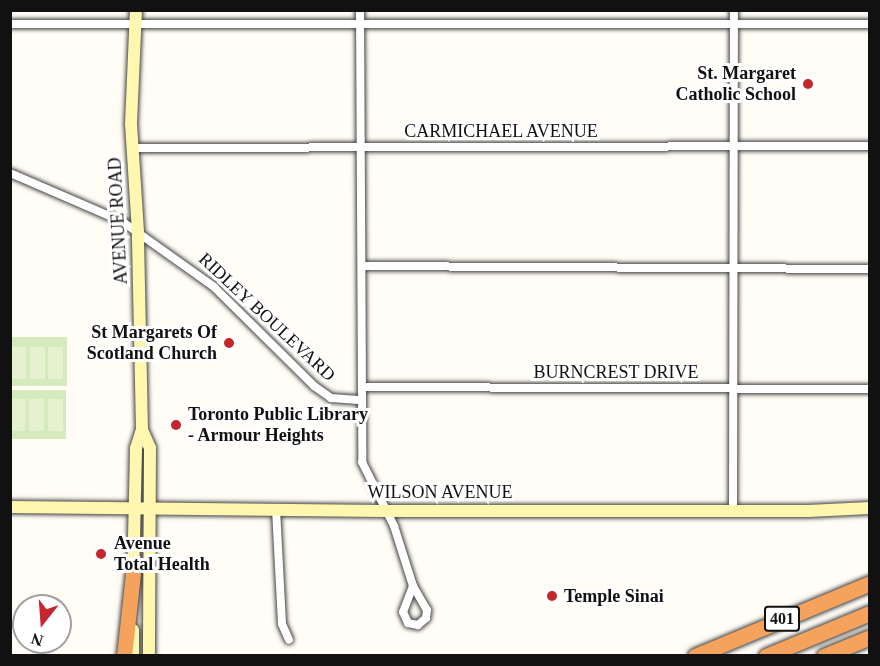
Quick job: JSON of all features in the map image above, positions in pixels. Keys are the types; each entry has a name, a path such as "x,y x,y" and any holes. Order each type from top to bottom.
{"highway":[{"path":"124,656 133,573"},
{"name":"401","path":"695,656 870,583"},
{"name":"401","path":"766,656 870,613"},
{"path":"824,656 870,637"}],"main road":[{"name":"AVENUE ROAD","path":"133,656 136,448 142,430 138,232 133,148 135,10"},
{"name":"AVENUE ROAD","path":"142,430 150,448 149,656"},
{"name":"WILSON AVENUE","path":"10,507 384,511 733,511 870,508"}],"street":[{"path":"360,10 363,266 362,462 384,511 394,526 413,586"},
{"path":"733,511 734,10"},
{"path":"10,24 870,24"},
{"name":"CARMICHAEL AVENUE","path":"133,148 734,149 870,146"},
{"name":"RIDLEY BOULEVARD","path":"10,173 74,198 138,232 214,287 314,386 331,398 362,400"},
{"path":"363,266 870,269"},
{"name":"BURNCREST DRIVE","path":"362,387 870,389"},
{"path":"276,509 282,624 289,639"}],"green space":[{"path":"11,337 67,337 67,386 11,386"},
{"path":"12,347 26,347 26,379 12,379"},
{"path":"30,347 45,347 45,379 30,379"},
{"path":"48,347 63,347 63,379 48,379"},
{"path":"11,390 66,390 66,439 11,439"},
{"path":"11,399 25,399 25,431 11,431"},
{"path":"29,399 44,399 44,431 29,431"},
{"path":"48,399 63,399 63,431 48,431"}],"place":[{"name":"St. Margaret Catholic School","path":"808,84"},
{"name":"St Margarets Of Scotland Church","path":"229,343"},
{"name":"Toronto Public Library - Armour Heights","path":"176,425"},
{"name":"Avenue Total Health","path":"101,554"},
{"name":"Temple Sinai","path":"552,596"}]}
